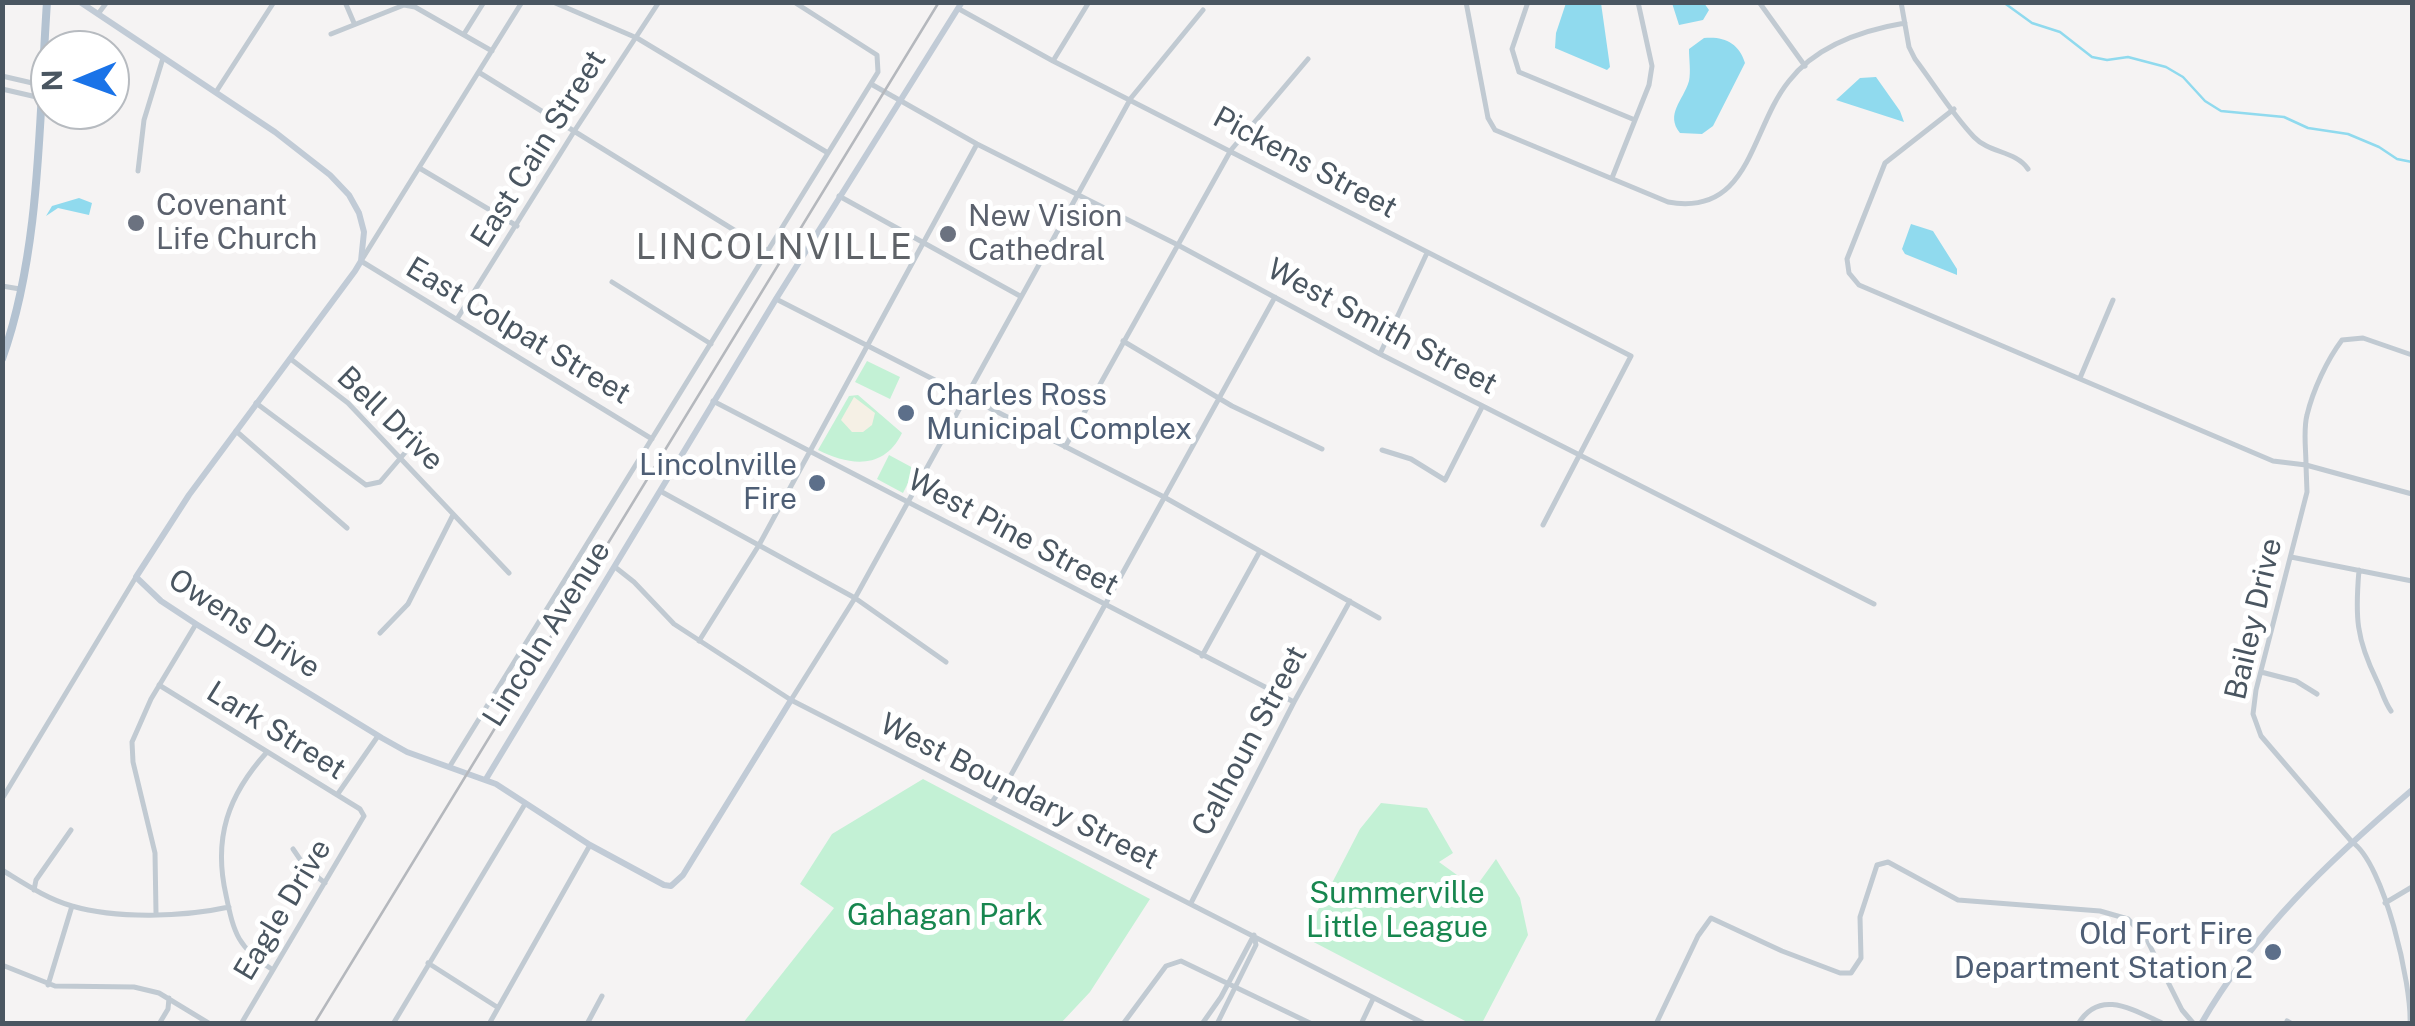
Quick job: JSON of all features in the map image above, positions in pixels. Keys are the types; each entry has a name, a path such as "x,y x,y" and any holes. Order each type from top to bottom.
{"main road":[{"path":"46,30 48,2"},
{"path":"2,359 23,289 38,130"}],"street":[{"path":"80,2 275,132 330,175 360,213 364,232 361,261"},
{"path":"98,14 108,2"},
{"path":"216,92 274,2"},
{"path":"344,2 354,23"},
{"path":"464,35 484,2"},
{"path":"361,261 522,2"},
{"path":"553,2 637,38 828,153"},
{"name":"East Cain Street","path":"458,319 660,2"},
{"path":"450,766 878,72 877,55 794,2"},
{"path":"1053,61 1089,2"},
{"path":"1466,2 1488,118 1495,130 1668,202 1688,206 1704,204 1721,195 1742,170 1786,84 1804,66 1854,34 1905,23"},
{"path":"1528,2 1512,49 1519,72 1635,120"},
{"path":"1612,178 1649,85 1652,66 1638,2"},
{"path":"1759,2 1804,66"},
{"path":"1901,2 1915,59 1973,136 1988,148 2022,160 2028,169"},
{"path":"331,34 404,5 416,4 492,51"},
{"name":"Pickens Street","path":"960,6 1053,61 1631,356 1581,456"},
{"name":"Lincoln Avenue","path":"486,779 662,492 713,401 960,6"},
{"path":"790,700 855,598 1131,98 1203,10"},
{"path":"138,170 144,120 163,58"},
{"path":"1066,447 1231,150 1308,59"},
{"path":"480,73 768,251"},
{"path":"2,76 30,82"},
{"name":"West Smith Street","path":"872,84 977,144 1176,244 1380,354 1874,604"},
{"path":"2,89 30,96"},
{"path":"1954,109 1885,163 1847,259 1849,273 1859,285 2274,461 2306,464 2412,494"},
{"path":"699,641 759,545 977,144"},
{"path":"420,168 517,226"},
{"path":"840,196 1020,296"},
{"path":"1380,354 1428,252"},
{"name":"East Colpat Street","path":"361,261 652,439"},
{"name":"Owens Drive","path":"361,261 189,496 136,577 161,601 196,624 378,736 407,752 496,784 664,885 677,882 790,700"},
{"path":"612,282 711,344"},
{"path":"2,286 23,289"},
{"path":"992,802 1011,775 1276,297"},
{"path":"776,299 1164,498 1379,618"},
{"path":"2080,378 2113,300"},
{"name":"Bailey Drive","path":"2410,1024 2408,987 2386,902 2368,858 2261,736 2253,714 2260,672 2307,492 2306,417 2333,353 2342,340 2363,338 2412,355"},
{"path":"1123,341 1219,398 1322,449"},
{"name":"Bell Drive","path":"292,360 348,402 509,574"},
{"name":"West Pine Street","path":"713,401 1294,702"},
{"path":"256,403 366,485 380,482 416,441"},
{"path":"1382,450 1410,459 1445,480 1483,406"},
{"path":"236,431 348,528"},
{"path":"1543,525 1581,456"},
{"path":"662,492 855,598 946,662"},
{"path":"380,633 408,604 453,514"},
{"path":"1202,656 1260,552"},
{"path":"2291,557 2412,582"},
{"name":"West Boundary Street","path":"615,567 674,624 790,700 1425,1024"},
{"path":"2359,570 2357,631 2390,710"},
{"path":"2,799 136,577"},
{"name":"Calhoun Street","path":"1191,903 1350,601"},
{"path":"156,913 155,853 132,748 138,723 196,624"},
{"path":"2260,672 2296,681 2317,694"},
{"name":"Lark Street","path":"159,685 360,810 364,820"},
{"path":"337,795 378,736"},
{"path":"267,752 224,820 219,853 240,943 273,970"},
{"path":"495,763 496,784"},
{"path":"1656,1024 1698,936 1712,918 1782,951 1840,973 1852,973 1861,958 1860,917 1877,865 1888,862 1958,900 2100,911 2128,919 2145,937 2186,1016 2198,1024 2274,920 2312,878 2412,790"},
{"path":"392,1024 525,804"},
{"name":"Eagle Drive","path":"240,1024 364,820"},
{"path":"34,890 36,880 71,830"},
{"path":"489,1024 590,844"},
{"path":"292,848 306,868 326,883"},
{"path":"2,870 34,890 96,911 199,912 229,907"},
{"path":"2386,902 2412,887"},
{"path":"48,985 72,906"},
{"path":"1202,1024 1254,936"},
{"path":"1217,1024 1256,946 1254,936"},
{"path":"1123,1024 1166,966 1175,961 1188,961 1312,1024"},
{"path":"428,963 498,1008"},
{"path":"2,965 48,985 134,987 169,998 210,1024"},
{"path":"588,1024 602,996"},
{"path":"159,1024 169,998"},
{"path":"1361,1024 1373,998"},
{"path":"2078,1024 2090,1006 2102,1003 2164,1024"},
{"path":"1289,1024 1294,1014"}],"green space":[{"path":"867,361 900,377 890,399 855,382"},
{"path":"858,395 902,433 895,445 886,454 865,461 842,459 818,450 849,396"},
{"path":"889,455 915,469 903,493 877,479"},
{"name":"Gahagan Park","path":"923,779 1150,899 1090,992 1061,1023 743,1023 834,908 800,884 832,834"},
{"name":"Summerville Little League","path":"1381,803 1427,808 1453,853 1439,862 1475,888 1496,859 1520,898 1528,935 1482,1023 1469,1023 1304,937 1360,829"}],"sand":[{"path":"854,397 875,413 872,425 863,432 852,432 841,420"}],"water":[{"path":"1566,3 1601,3 1610,67 1607,70 1555,48"},
{"path":"1672,3 1704,3 1709,10 1703,20 1679,25"},
{"path":"1704,38 1730,42 1745,63 1713,126 1702,134 1680,133 1674,120 1689,81 1689,49"},
{"path":"1876,77 1904,122 1836,100 1860,78"},
{"path":"79,198 92,203 89,215 58,208 46,216 52,206"},
{"path":"1911,224 1933,231 1957,275 1905,254 1902,249"}],"waterway":[{"path":"2003,2 2032,23 2060,32 2092,57 2128,57 2166,67 2221,111 2284,117 2308,128 2348,134 2397,159 2412,162"}],"railway":[{"path":"314,1024 939,2"}],"place":[{"name":"Covenant Life Church","path":"136,223"},
{"name":"New Vision Cathedral","path":"948,234"},
{"name":"Charles Ross Municipal Complex","path":"906,413"},
{"name":"Lincolnville Fire","path":"817,483"},
{"name":"Old Fort Fire Department Station 2","path":"2273,952"}],"district":[{"name":"LINCOLNVILLE","path":"775,248"}]}
